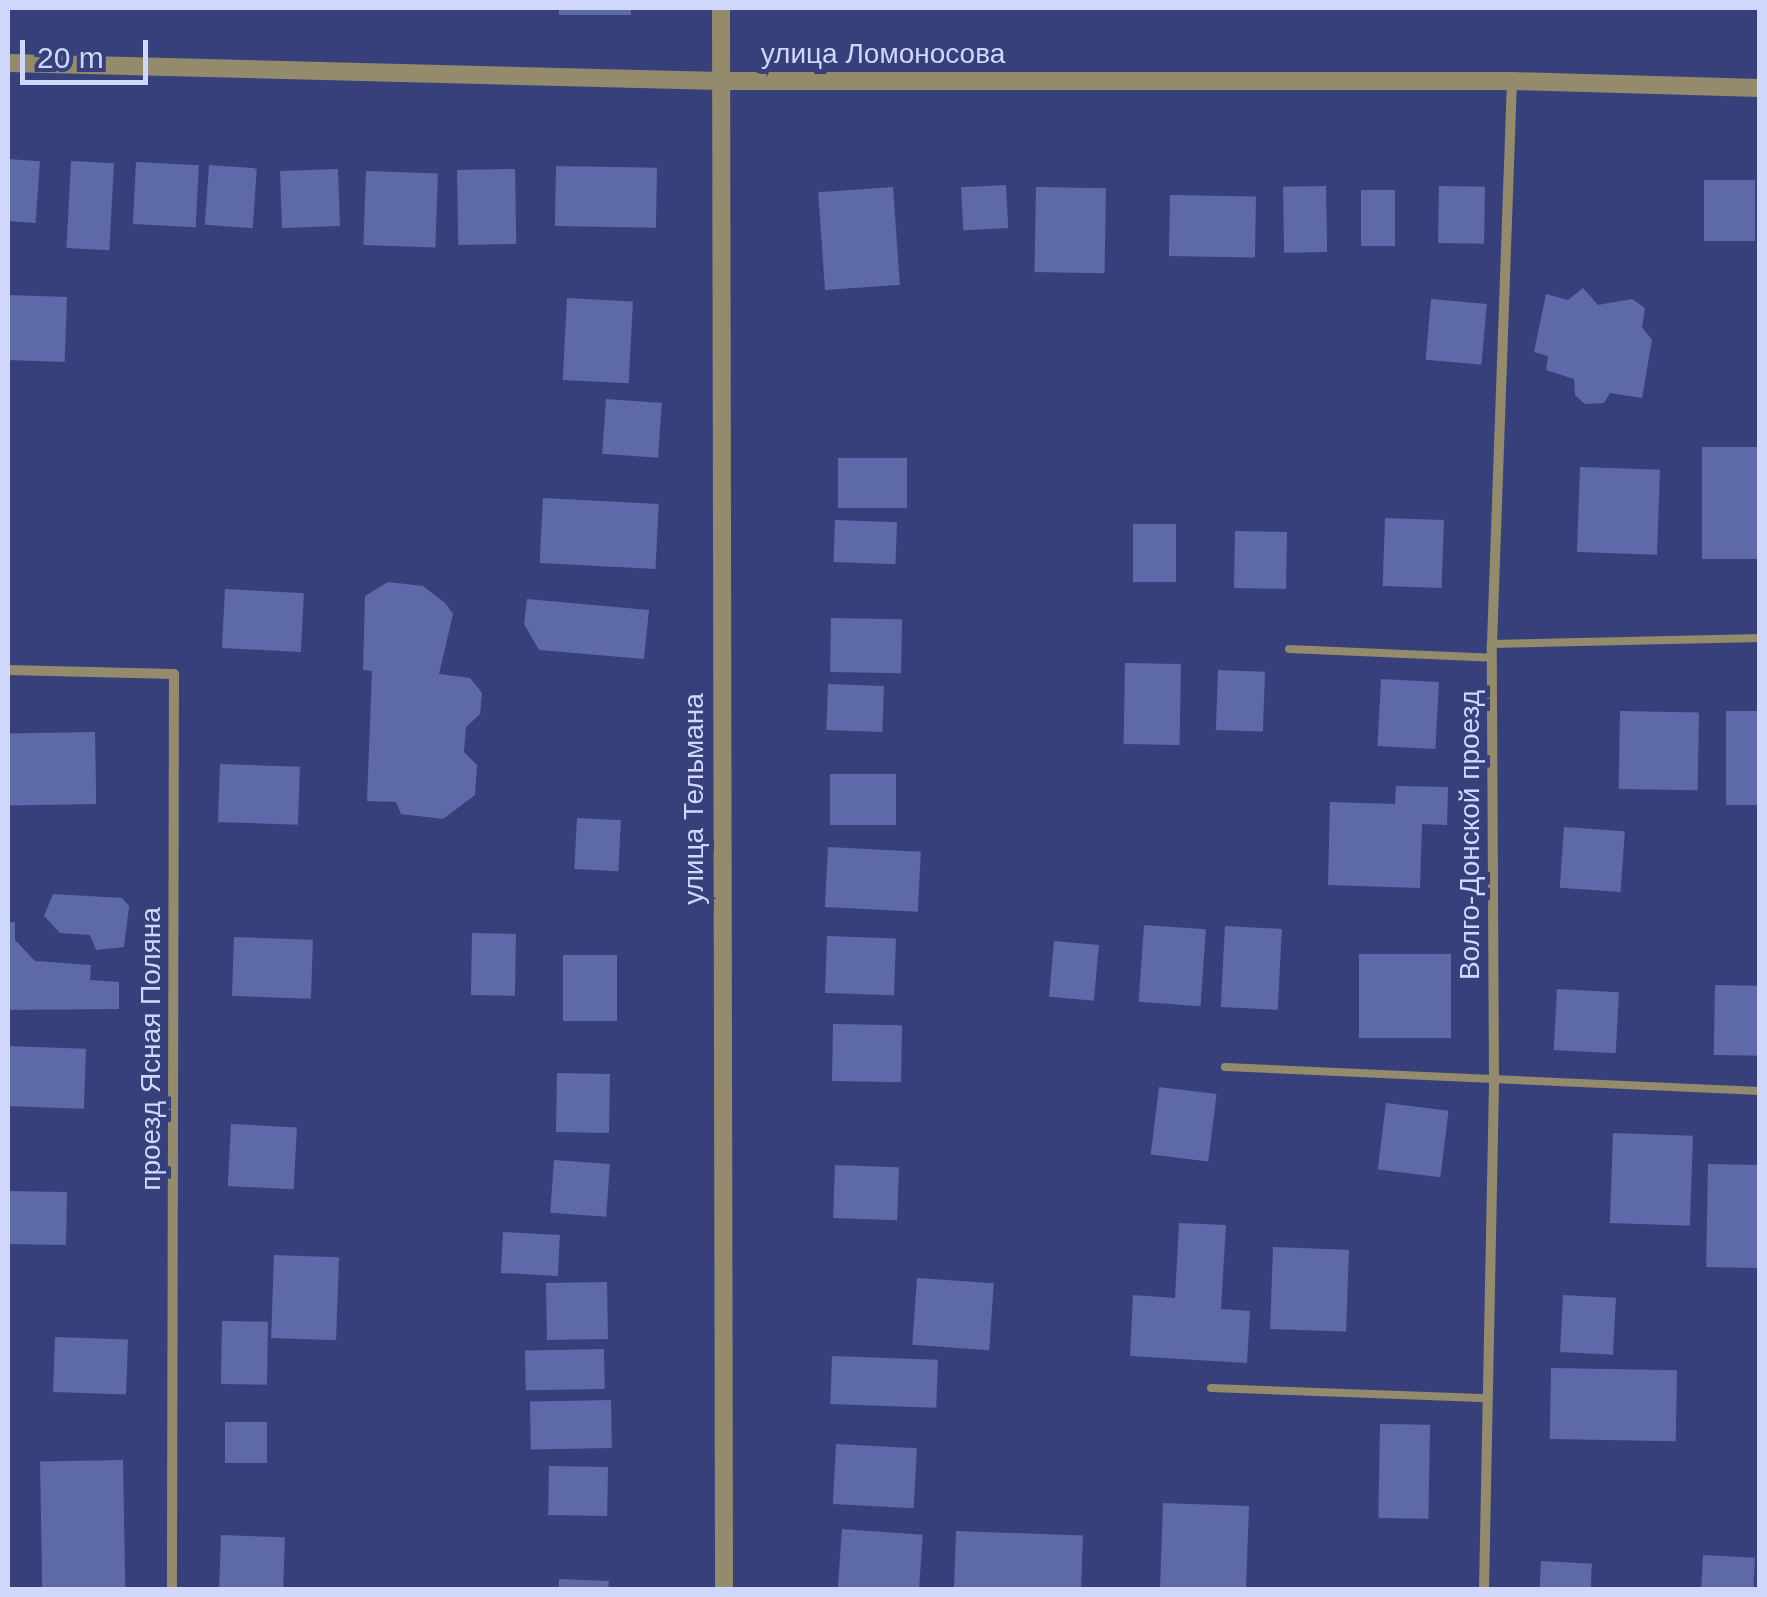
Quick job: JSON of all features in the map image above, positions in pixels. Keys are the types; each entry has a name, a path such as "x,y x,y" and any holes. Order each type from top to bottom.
{"street":[{"name":"улица Тельмана","path":"721,8 724,1590"},
{"name":"улица Ломоносова","path":"8,63 721,82 1512,81 1760,88"},
{"name":"Волго-Донской проезд","path":"1484,1590 1494,1083 1492,644 1512,81"},
{"name":"проезд Ясная Поляна","path":"8,670 174,674 172,1590"}],"lane":[{"path":"1492,644 1760,638"},
{"path":"1289,649 1492,658"},
{"path":"1225,1067 1494,1083 1760,1091"},
{"path":"1211,1388 1488,1398"}],"building":[{"path":"559,8 631,8 631,15 559,15"},
{"path":"8,159 40,161 36,223 8,221"},
{"path":"71,161 114,163 109,250 66,248"},
{"path":"136,162 199,165 196,227 133,224"},
{"path":"209,165 257,168 253,228 205,225"},
{"path":"556,166 657,168 656,228 555,226"},
{"path":"338,169 340,226 282,228 280,171"},
{"path":"515,169 516,244 458,245 457,170"},
{"path":"366,171 438,174 435,247 363,245"},
{"path":"1704,180 1755,180 1755,241 1704,241"},
{"path":"1006,185 1008,228 963,230 961,187"},
{"path":"1326,186 1327,252 1284,253 1283,187"},
{"path":"1439,186 1485,187 1484,244 1438,243"},
{"path":"893,187 900,285 825,290 818,192"},
{"path":"1036,187 1106,188 1105,273 1035,272"},
{"path":"1361,190 1395,190 1395,246 1361,246"},
{"path":"1170,195 1256,197 1255,257 1169,256"},
{"path":"1583,288 1598,305 1632,299 1645,308 1642,327 1652,340 1642,398 1610,393 1604,403 1585,404 1575,395 1574,379 1546,370 1548,356 1534,352 1546,294 1568,300"},
{"path":"8,295 67,297 65,362 8,360"},
{"path":"567,298 633,301 629,383 563,380"},
{"path":"1431,299 1487,304 1481,365 1426,360"},
{"path":"606,399 662,403 658,458 602,454"},
{"path":"1702,447 1760,447 1760,559 1702,559"},
{"path":"838,458 907,458 907,508 838,508"},
{"path":"1580,467 1660,470 1657,555 1577,552"},
{"path":"543,498 659,504 655,569 540,563"},
{"path":"1385,518 1444,520 1442,588 1383,586"},
{"path":"835,520 897,522 895,564 834,562"},
{"path":"1133,524 1176,524 1176,582 1133,582"},
{"path":"1235,531 1287,532 1286,589 1234,588"},
{"path":"388,582 423,586 445,603 453,614 439,674 470,678 482,693 480,714 466,727 464,752 477,765 475,795 443,819 401,814 396,802 367,801 372,671 363,670 365,596"},
{"path":"225,589 304,593 301,652 222,648"},
{"path":"527,599 649,610 644,659 539,650 524,624"},
{"path":"831,618 902,619 901,673 830,672"},
{"path":"1125,663 1181,664 1180,745 1124,744"},
{"path":"1218,670 1265,672 1263,732 1216,730"},
{"path":"1381,679 1439,682 1435,749 1377,746"},
{"path":"828,684 884,686 882,732 826,730"},
{"path":"1620,711 1699,712 1698,790 1619,789"},
{"path":"1726,711 1760,711 1760,805 1726,805"},
{"path":"95,732 96,804 9,806 8,734"},
{"path":"220,764 300,767 298,825 218,822"},
{"path":"830,774 896,774 896,825 830,825"},
{"path":"1396,786 1448,787 1447,825 1422,824 1420,888 1328,885 1330,802 1395,804"},
{"path":"577,818 621,820 618,871 574,869"},
{"path":"1564,827 1625,831 1621,892 1560,888"},
{"path":"828,847 921,852 918,912 825,907"},
{"path":"53,894 122,898 129,906 124,947 96,950 90,935 60,933 44,916"},
{"path":"8,922 15,922 15,940 35,961 91,965 90,980 119,982 119,1009 8,1010"},
{"path":"1144,925 1206,929 1200,1006 1139,1002"},
{"path":"1225,926 1282,929 1278,1010 1221,1007"},
{"path":"472,933 516,934 515,996 471,995"},
{"path":"827,936 896,938 894,995 825,993"},
{"path":"234,937 313,940 311,999 232,996"},
{"path":"1054,941 1099,945 1094,1001 1049,997"},
{"path":"1359,954 1451,954 1451,1038 1359,1038"},
{"path":"563,955 617,955 617,1021 563,1021"},
{"path":"1715,985 1760,986 1759,1056 1714,1055"},
{"path":"1557,989 1619,992 1616,1053 1554,1050"},
{"path":"833,1024 902,1025 901,1082 832,1081"},
{"path":"8,1046 86,1049 84,1109 8,1106"},
{"path":"557,1073 610,1074 609,1133 556,1132"},
{"path":"1159,1087 1217,1094 1208,1162 1151,1154"},
{"path":"1386,1103 1449,1111 1440,1177 1378,1170"},
{"path":"231,1124 297,1127 294,1189 228,1186"},
{"path":"1613,1133 1693,1136 1690,1226 1610,1223"},
{"path":"554,1160 610,1164 606,1217 550,1213"},
{"path":"1708,1164 1760,1165 1758,1268 1706,1267"},
{"path":"835,1165 899,1167 897,1220 833,1218"},
{"path":"8,1191 67,1192 66,1245 8,1244"},
{"path":"1179,1223 1226,1225 1221,1309 1250,1311 1247,1363 1130,1356 1133,1295 1175,1298"},
{"path":"503,1232 560,1235 558,1276 501,1273"},
{"path":"1273,1247 1349,1250 1346,1332 1270,1329"},
{"path":"274,1255 339,1257 336,1340 271,1338"},
{"path":"917,1278 994,1283 989,1350 912,1345"},
{"path":"607,1282 608,1339 547,1340 546,1283"},
{"path":"1563,1295 1616,1298 1613,1355 1560,1352"},
{"path":"222,1321 268,1322 267,1385 221,1384"},
{"path":"55,1337 128,1340 126,1395 53,1392"},
{"path":"604,1349 605,1389 526,1390 525,1350"},
{"path":"832,1356 938,1360 936,1408 830,1404"},
{"path":"1551,1368 1677,1370 1676,1441 1550,1439"},
{"path":"611,1400 612,1448 531,1449 530,1401"},
{"path":"225,1422 267,1422 267,1463 225,1463"},
{"path":"1380,1424 1430,1425 1428,1519 1378,1518"},
{"path":"836,1444 917,1448 914,1508 833,1504"},
{"path":"123,1460 125,1590 42,1590 40,1461"},
{"path":"549,1466 608,1467 607,1516 548,1515"},
{"path":"1163,1503 1249,1506 1246,1590 1160,1587"},
{"path":"842,1529 923,1535 919,1590 838,1590"},
{"path":"956,1531 1083,1535 1081,1590 954,1590"},
{"path":"221,1535 285,1537 283,1590 219,1590"},
{"path":"1703,1555 1755,1558 1753,1590 1701,1590"},
{"path":"1541,1561 1592,1564 1591,1590 1539,1590"},
{"path":"559,1579 609,1581 608,1590 559,1590"}]}
